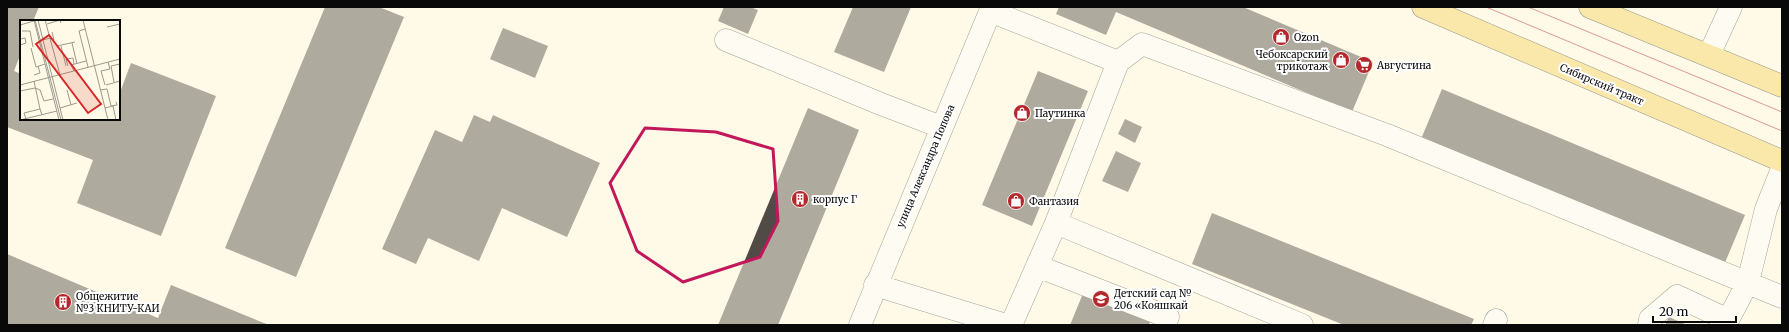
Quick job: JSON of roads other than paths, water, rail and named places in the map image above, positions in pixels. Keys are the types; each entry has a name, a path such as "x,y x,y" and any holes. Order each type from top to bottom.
{"main road":[{"name":"Сибирский тракт","path":"1422,7 1782,161"},
{"path":"1590,7 1782,86"}],"street":[{"path":"1709,55 1731,7"},
{"path":"991,9 1118,62"},
{"name":"улица Александра Попова","path":"860,325 875,285 991,9"},
{"path":"726,40 941,127"},
{"path":"1010,325 1056,223 1118,62 1142,44 1387,135 1782,297"},
{"path":"1649,325 1650,319 1677,296 1728,320 1748,282 1766,210 1782,169"},
{"path":"1056,223 1302,325"},
{"path":"1037,266 1168,317 1164,325"},
{"path":"875,285 1006,325"}],"tram line":[{"path":"1486,7 1782,131"},
{"path":"1528,7 1782,112"}],"place":[{"name":"Ozon","path":"1281,37"},
{"name":"Чебоксарский трикотаж","path":"1341,60"},
{"name":"Августина","path":"1364,65"},
{"name":"Паутинка","path":"1022,113"},
{"name":"корпус Г","path":"800,199"},
{"name":"Фантазия","path":"1016,201"},
{"name":"Детский сад № 206 «Кояшкай","path":"1101,299"},
{"name":"Общежитие №3 КНИТУ-КАИ","path":"63,302"}]}
